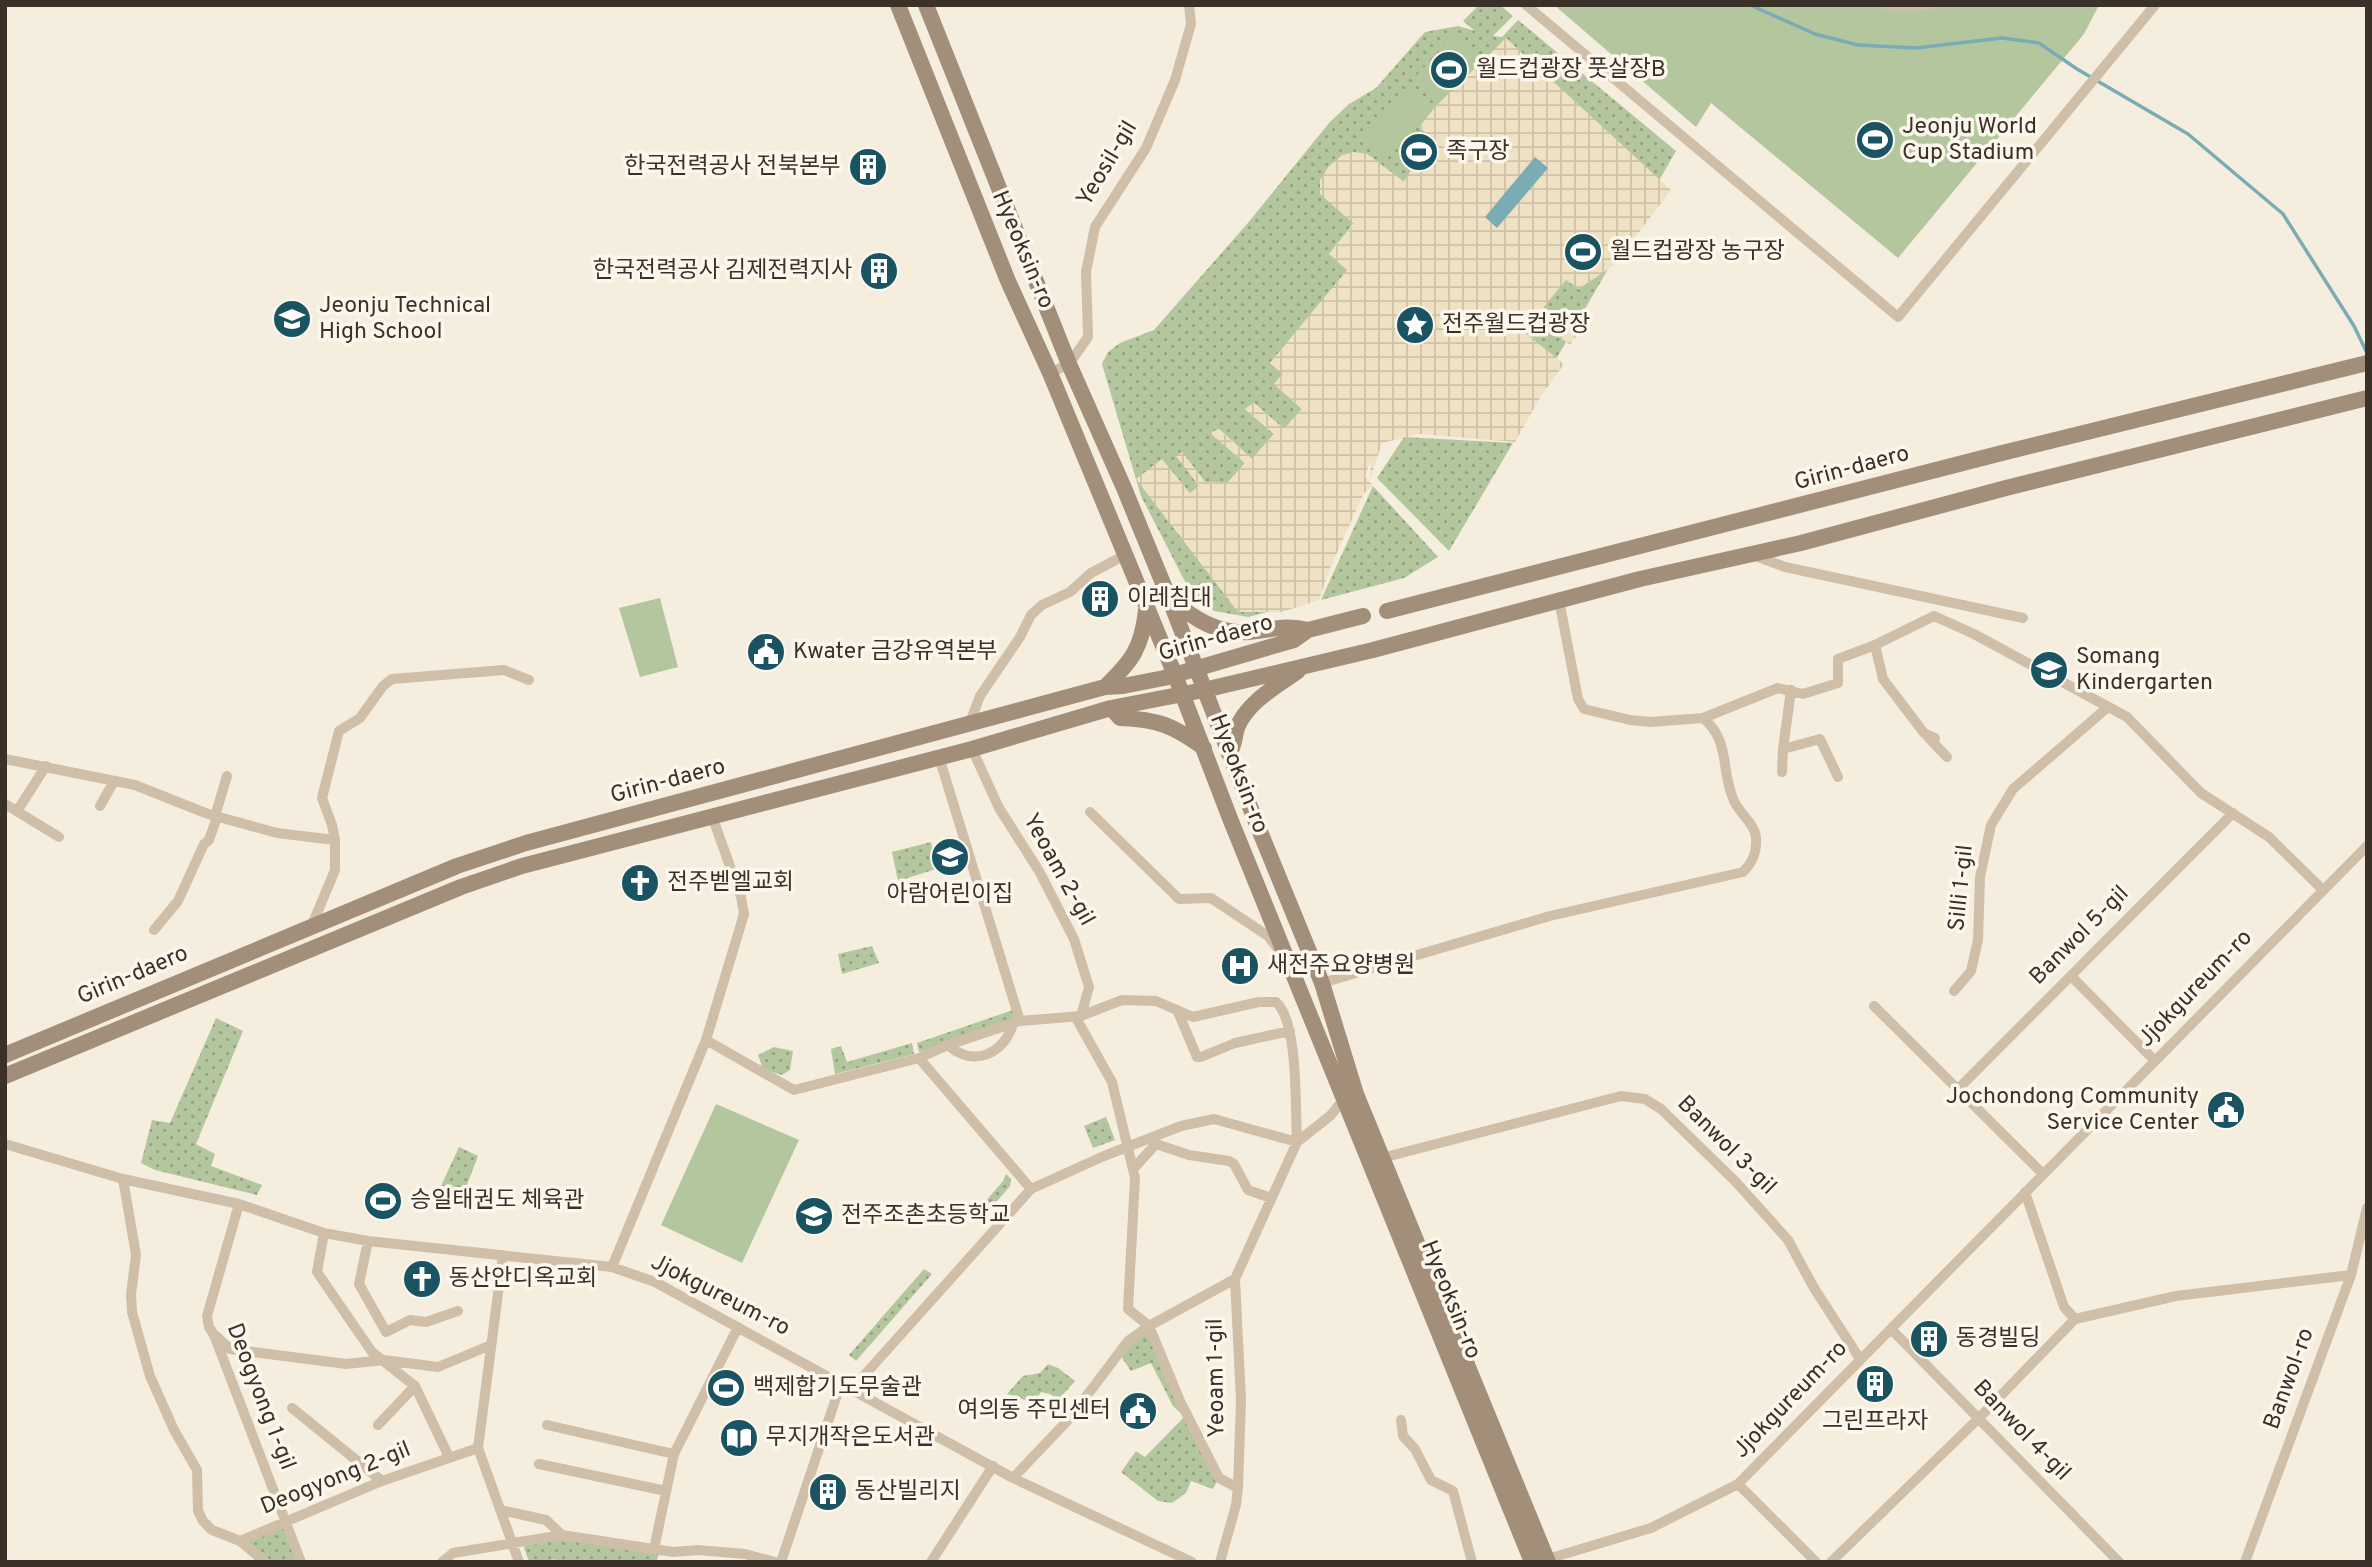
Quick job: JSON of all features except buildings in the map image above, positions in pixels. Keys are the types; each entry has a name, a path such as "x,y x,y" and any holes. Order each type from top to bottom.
{"street":[{"name":"Hyeoksin-ro","path":"898,5 1008,281 1050,373 1175,675 1231,821 1377,1160 1541,1561"},
{"name":"Hyeoksin-ro","path":"926,5 1069,364 1169,598 1322,983 1350,1096"},
{"name":"Yeosil-gil","path":"1069,364 1088,337 1086,272 1095,227 1146,148 1175,80 1191,24 1189,5"},
{"path":"1526,5 1898,317 2155,5"},
{"path":"1886,5 1931,5"},
{"name":"Girin-daero","path":"1387,611 1998,454 2367,363"},
{"path":"1050,373 1069,364"},
{"name":"Girin-daero","path":"5,1076 461,887 522,866 972,749 1111,708 1182,695 1373,650 1559,600 2367,398"},
{"path":"1750,554 1785,567 2023,618"},
{"path":"969,725 980,696 1020,637 1031,615 1042,605 1070,592 1091,573 1125,555"},
{"path":"1169,598 1188,614 1224,631 1248,632 1290,625 1308,630"},
{"path":"1559,600 1578,699 1584,709 1650,722 1703,718 1778,688 1803,694 1838,683 1838,659 1875,645 1934,616 1938,601"},
{"path":"1105,687 1135,656 1144,633 1147,607"},
{"name":"Girin-daero","path":"5,1055 457,866 526,843 1105,687 1123,687 1175,675 1294,640 1308,630 1363,616"},
{"path":"1934,616 2127,717 2201,793 2269,837 2323,890"},
{"path":"1875,645 1883,679 1924,733 1947,757"},
{"path":"1229,754 1235,745 1237,728 1255,702 1305,665"},
{"path":"313,925 335,870 335,840 322,797 339,731 360,718 383,686 392,679 505,670 529,680"},
{"path":"1782,772 1791,690"},
{"name":"Silli 1-gil","path":"1954,991 1971,971 1978,940 1980,877 1991,825 2013,789 2108,707"},
{"path":"1111,708 1120,718 1164,723 1183,732 1204,748"},
{"path":"1322,983 1550,916 1743,872 1752,864 1755,855 1755,831 1735,802 1727,780 1720,737 1714,727 1703,718"},
{"path":"1924,733 1935,738"},
{"path":"1783,749 1820,739 1838,777"},
{"name":"Yeoam 2-gil","path":"972,749 999,808 1039,871 1074,939 1088,988 1079,1017"},
{"path":"939,757 1016,1022 1003,1044 982,1057 966,1056 948,1045"},
{"path":"5,759 135,785 216,816 277,833 335,840"},
{"path":"17,811 46,766"},
{"path":"154,930 178,901 204,844 209,840 227,776"},
{"path":"100,806 114,781"},
{"path":"5,804 59,837"},
{"path":"1090,812 1178,899 1211,898 1268,936 1283,954 1286,951"},
{"name":"Banwol 5-gil","path":"1957,1090 2234,813"},
{"name":"Girin-daero","path":"612,1267 706,1040 744,914 741,897 712,816"},
{"name":"Jjokgureum-ro","path":"1541,1561 1651,1528 1738,1484 2367,846"},
{"path":"2071,976 2155,1061"},
{"path":"706,1040 794,1090 919,1058 1016,1022 1079,1017 1122,1000 1156,1000 1193,1017 1267,1000 1282,1007 1291,1034 1235,1043 1197,1057 1178,1012"},
{"path":"1874,1006 2043,1174"},
{"path":"1079,1017 1112,1082 1135,1178 1129,1309 1149,1326 1180,1401 1219,1478 1238,1488"},
{"name":"Yeoam 1-gil","path":"1291,1034 1297,1142"},
{"path":"919,1058 1031,1189"},
{"name":"Yeoam 1-gil","path":"1220,1562 1238,1488 1241,1400 1235,1279 1297,1142 1350,1096"},
{"name":"Banwol 3-gil","path":"1377,1160 1621,1096 1645,1099 1661,1109 1735,1181 1788,1240 1860,1359"},
{"path":"852,1389 1031,1189 1181,1126 1214,1119 1297,1142"},
{"name":"Jjokgureum-ro","path":"5,1144 122,1179 239,1205 324,1233 368,1241 612,1267 655,1282 1013,1478 1192,1562"},
{"path":"1133,1169 1156,1144 1189,1155 1229,1161 1234,1164 1248,1190 1271,1198"},
{"path":"122,1179 136,1255 131,1295 132,1312 150,1376 174,1430 197,1470 198,1511 203,1521 223,1537 240,1541 265,1562"},
{"path":"2025,1192 2064,1307 2075,1319"},
{"name":"Deogyong 1-gil","path":"239,1205 207,1316 301,1562"},
{"name":"Banwol-ro","path":"2245,1562 2351,1275 2367,1208"},
{"path":"324,1233 317,1272 372,1352 384,1360"},
{"path":"368,1241 359,1284 386,1332 410,1320 426,1322 458,1311"},
{"path":"503,1255 478,1448 519,1562"},
{"path":"1830,1562 1979,1418 2075,1319 2176,1296 2351,1275"},
{"path":"1013,1478 1070,1418 1128,1342 1149,1326 1235,1279"},
{"path":"654,1549 674,1454 738,1327"},
{"name":"Banwol 4-gil","path":"1891,1329 2119,1562"},
{"path":"214,1335 230,1349 346,1364 384,1360 438,1367 491,1345"},
{"name":"Deogyong 2-gil","path":"384,1360 415,1386 449,1457"},
{"path":"442,1562 453,1553 562,1535 654,1549 671,1557 698,1550 774,1561 799,1509 841,1383"},
{"path":"378,1425 415,1386"},
{"path":"292,1408 382,1481"},
{"path":"1401,1420 1403,1436 1415,1449 1431,1480 1453,1491 1472,1562"},
{"path":"547,1425 674,1454"},
{"name":"Deogyong 2-gil","path":"240,1541 382,1481 478,1448"},
{"path":"539,1464 666,1491"},
{"path":"931,1562 993,1466"},
{"path":"1738,1484 1816,1562"},
{"path":"500,1510 546,1520 562,1535"}],"green space":[{"path":"1479,5 1500,5 1513,16 1493,36 1502,37 1518,20 1676,151 1529,406 1503,148 1335,259 1348,270 1270,363 1283,374 1274,384 1302,409 1284,429 1254,403 1245,409 1274,434 1252,459 1219,429 1211,433 1245,463 1228,483 1205,482 1182,452 1177,456 1199,486 1191,493 1316,599 1248,617 1214,611 1194,599 1141,496 1102,364 1108,352 1120,343 1154,330 1247,224 1329,123 1349,104 1376,88 1425,32 1458,26 1475,31 1463,21","holes":["1367,154 1404,182 1418,160 1420,165 1370,225 1329,254 1354,223"]},
{"name":"Jeonju World Cup Stadium","path":"1554,5 2099,5 2084,34 1898,258 1711,103 1696,127"},
{"path":"1456,33 1480,55 1435,102 1412,80"},
{"path":"1409,88 1432,110 1387,157 1364,135"},
{"name":"족구장","path":"1427,132 1439,143 1411,172 1400,161"},
{"path":"1404,437 1513,443 1449,551 1377,478"},
{"path":"1373,486 1438,557 1404,578 1321,600"},
{"path":"660,598 678,667 640,677 619,608"},
{"path":"931,842 936,869 898,881 892,852"},
{"path":"872,946 879,963 842,974 838,954"},
{"path":"1013,1010 1016,1020 919,1052 917,1043"},
{"path":"216,1018 243,1031 196,1144 215,1154 211,1166 262,1185 257,1195 155,1170 141,1163 152,1120 170,1123"},
{"path":"912,1043 914,1054 835,1074 831,1049 841,1046 847,1062"},
{"path":"774,1047 793,1051 790,1070 782,1075 763,1069 758,1055"},
{"path":"716,1104 799,1140 742,1263 661,1225"},
{"path":"1106,1117 1115,1140 1093,1148 1084,1126"},
{"path":"459,1147 478,1156 465,1190 441,1186"},
{"path":"1006,1174 1011,1179 1010,1186 986,1214 979,1209"},
{"path":"924,1269 932,1274 856,1361 849,1355"},
{"path":"1148,1328 1183,1415 1173,1406 1151,1363 1131,1371 1120,1355"},
{"path":"1048,1364 1075,1381 1058,1400 1041,1392 1034,1403 1007,1394 1023,1376 1040,1373"},
{"path":"1185,1416 1218,1479 1213,1489 1191,1481 1186,1493 1172,1503 1158,1501 1121,1472 1136,1451 1145,1457"},
{"path":"289,1518 305,1562 268,1562 241,1539"},
{"path":"562,1537 660,1552 656,1562 556,1562 554,1559 547,1562 529,1562 524,1548 527,1543"}],"shaded area":[{"name":"전주월드컵광장","path":"1506,38 1671,190 1614,265 1579,289 1566,280 1543,308 1577,335 1570,345 1536,318 1524,332 1564,364 1541,396 1515,442 1420,434 1382,443 1370,479 1371,460 1365,476 1373,486 1364,493 1330,568 1319,600 1282,612 1238,612 1136,479 1162,459 1190,493 1199,486 1176,456 1182,452 1205,482 1227,483 1245,463 1210,433 1218,429 1252,459 1274,434 1245,409 1254,403 1284,429 1302,409 1274,384 1283,374 1270,363 1347,270 1329,254 1354,224 1320,194 1320,180 1329,166 1342,155 1354,152 1367,154 1404,182 1417,160 1435,141 1419,127 1437,105"}],"water":[{"path":"1535,157 1548,168 1497,228 1485,217"}],"waterway":[{"path":"1750,5 1815,34 1858,45 1916,48 2002,38 2039,43 2077,69 2188,134 2283,214 2354,326 2367,353"}],"place":[{"name":"월드컵광장 풋살장B","path":"1449,70"},
{"name":"Jeonju World Cup Stadium","path":"1875,140"},
{"name":"족구장","path":"1419,152"},
{"name":"한국전력공사 전북본부","path":"868,167"},
{"name":"월드컵광장 농구장","path":"1583,252"},
{"name":"한국전력공사 김제전력지사","path":"879,271"},
{"name":"Jeonju Technical High School","path":"292,319"},
{"name":"전주월드컵광장","path":"1415,325"},
{"name":"이레침대","path":"1100,599"},
{"name":"Kwater 금강유역본부","path":"766,652"},
{"name":"Somang Kindergarten","path":"2049,670"},
{"name":"아람어린이집","path":"950,857"},
{"name":"전주벧엘교회","path":"640,883"},
{"name":"새전주요양병원","path":"1240,966"},
{"name":"Jochondong Community Service Center","path":"2226,1110"},
{"name":"승일태권도 체육관","path":"383,1201"},
{"name":"전주조촌초등학교","path":"814,1216"},
{"name":"동산안디옥교회","path":"422,1279"},
{"name":"동경빌딩","path":"1929,1339"},
{"name":"그린프라자","path":"1875,1384"},
{"name":"백제합기도무술관","path":"726,1388"},
{"name":"여의동 주민센터","path":"1138,1411"},
{"name":"무지개작은도서관","path":"739,1438"},
{"name":"동산빌리지","path":"828,1492"}]}
